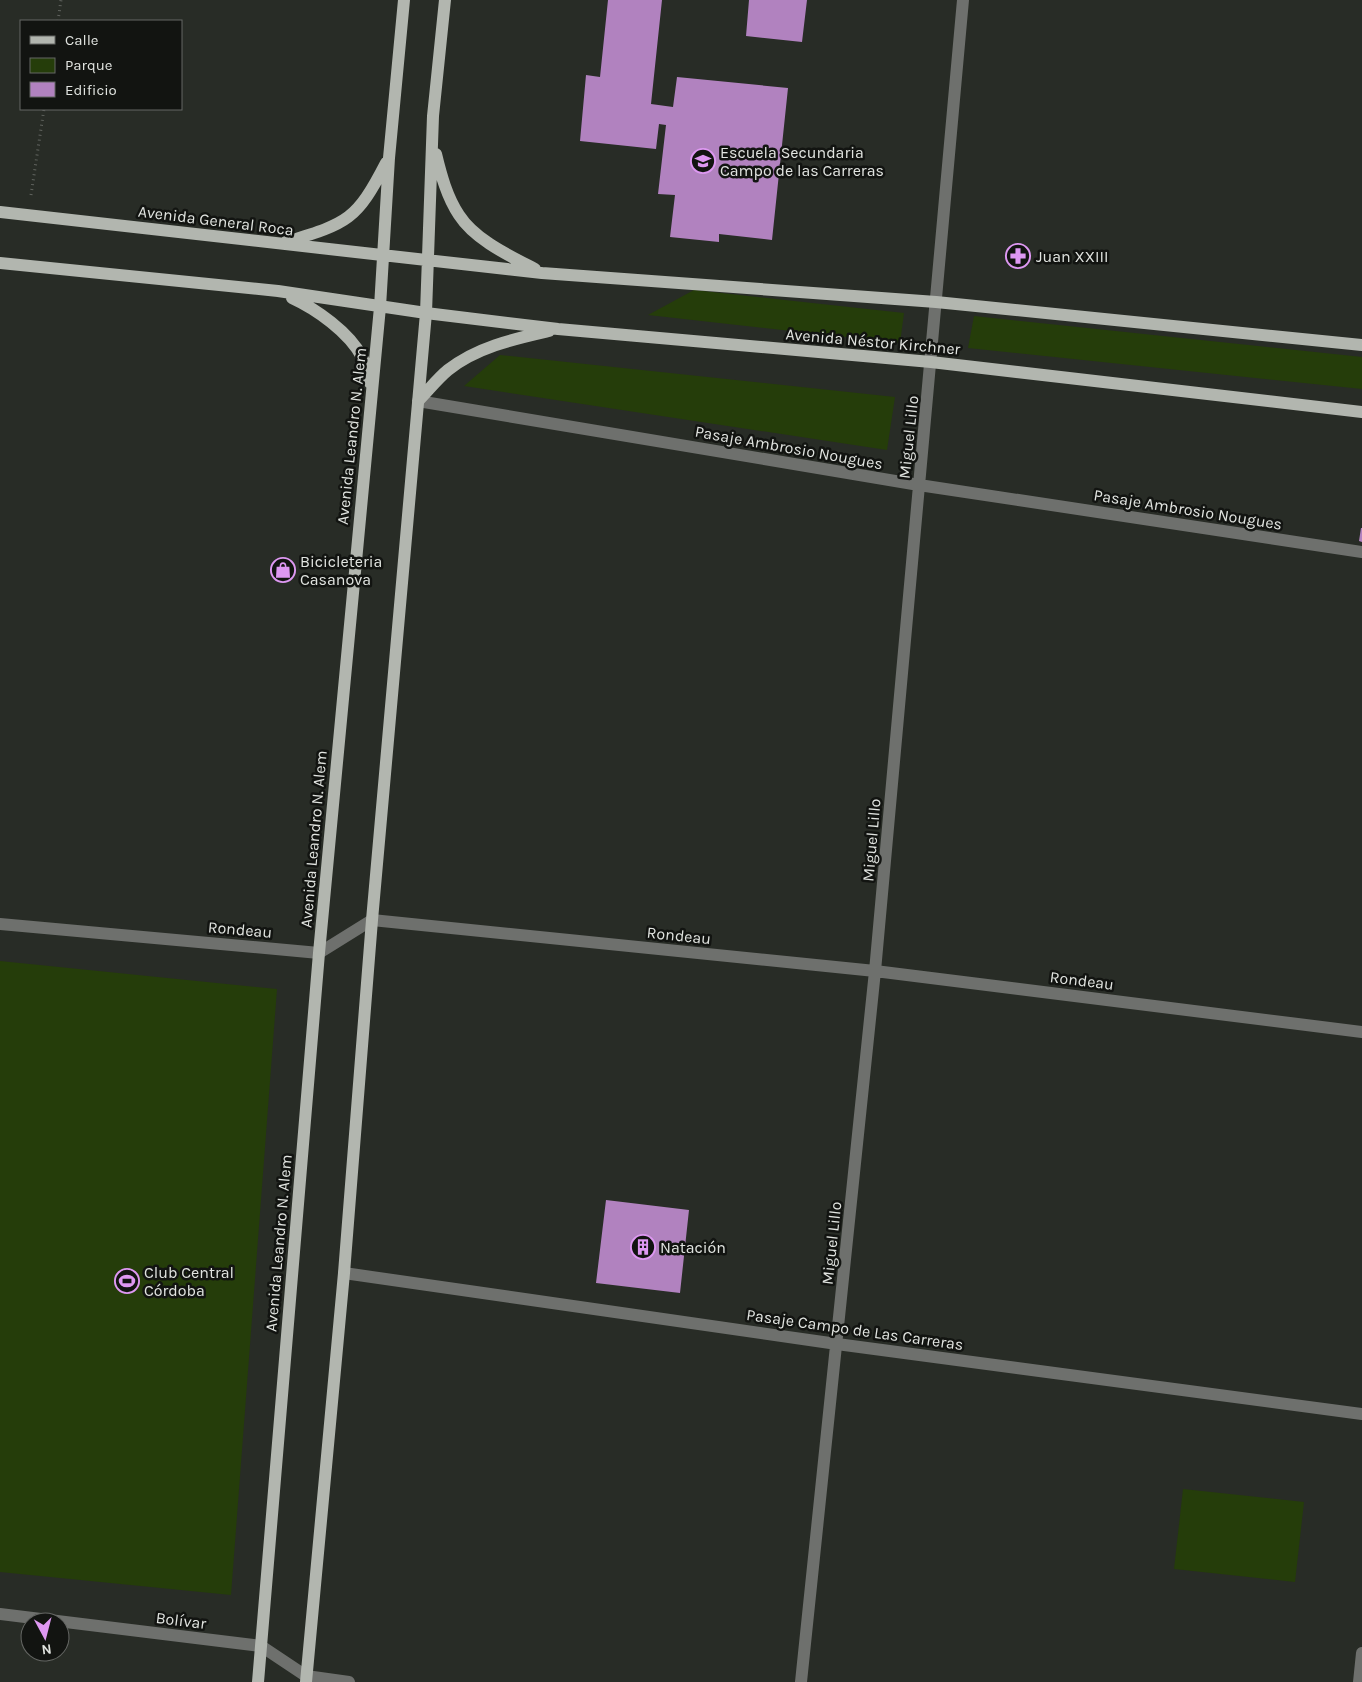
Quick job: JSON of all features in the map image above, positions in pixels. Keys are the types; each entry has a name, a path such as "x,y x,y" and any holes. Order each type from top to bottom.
{"main road":[{"name":"Avenida Leandro N. Alem","path":"258,1682 319,953 380,307 388,158 404,0"},
{"path":"306,1679 344,1273 372,920 426,313 433,116 445,0"},
{"path":"433,116 435,150 440,170 449,198 460,217 494,245 542,273"},
{"path":"280,243 344,222 360,208 388,158"},
{"name":"Avenida General Roca","path":"0,212 428,261"},
{"path":"428,261 542,273 936,302 1362,344"},
{"path":"0,263 278,292 380,307"},
{"path":"278,292 315,309 348,340 362,357 371,388"},
{"name":"Avenida Néstor Kirchner","path":"380,307 558,329 931,362 1362,412"},
{"path":"418,401 448,370 470,357 490,347 518,338 558,329"}],"street":[{"name":"Miguel Lillo","path":"801,1682 875,971 963,0"},
{"name":"Pasaje Ambrosio Nougues","path":"418,401 919,485 1362,552"},
{"path":"319,953 372,920"},
{"name":"Rondeau","path":"372,920 875,971 1362,1032"},
{"name":"Rondeau","path":"0,924 319,953"},
{"name":"Pasaje Campo de Las Carreras","path":"344,1273 837,1344 1362,1414"},
{"name":"Bolívar","path":"0,1614 261,1646 306,1679 349,1682"},
{"path":"1359,1682 1362,1653"}],"path":[{"path":"58,20 61,0"},
{"path":"28,215 44,110"}],"green space":[{"path":"694,290 904,313 900,343 648,315"},
{"path":"974,316 1362,357 1362,389 968,348"},
{"path":"500,355 895,397 887,450 464,386"},
{"name":"Club Central Córdoba","path":"0,961 277,989 231,1595 0,1572"},
{"path":"1183,1489 1304,1502 1295,1582 1174,1569"}],"building":[{"path":"608,0 662,0 651,104 673,107 677,77 788,88 772,240 719,234 719,242 670,237 675,195 658,194 666,125 659,124 656,149 580,141 586,75 600,77"},
{"path":"749,0 807,0 802,42 746,36"},
{"path":"1362,528 1362,542 1359,541"},
{"name":"Natación","path":"606,1200 689,1210 680,1293 596,1283"}],"place":[{"name":"Escuela Secundaria Campo de las Carreras","path":"703,161"},
{"name":"Juan XXIII","path":"1018,256"},
{"name":"Bicicleteria Casanova","path":"283,570"},
{"name":"Natación","path":"643,1247"},
{"name":"Club Central Córdoba","path":"127,1281"}]}
